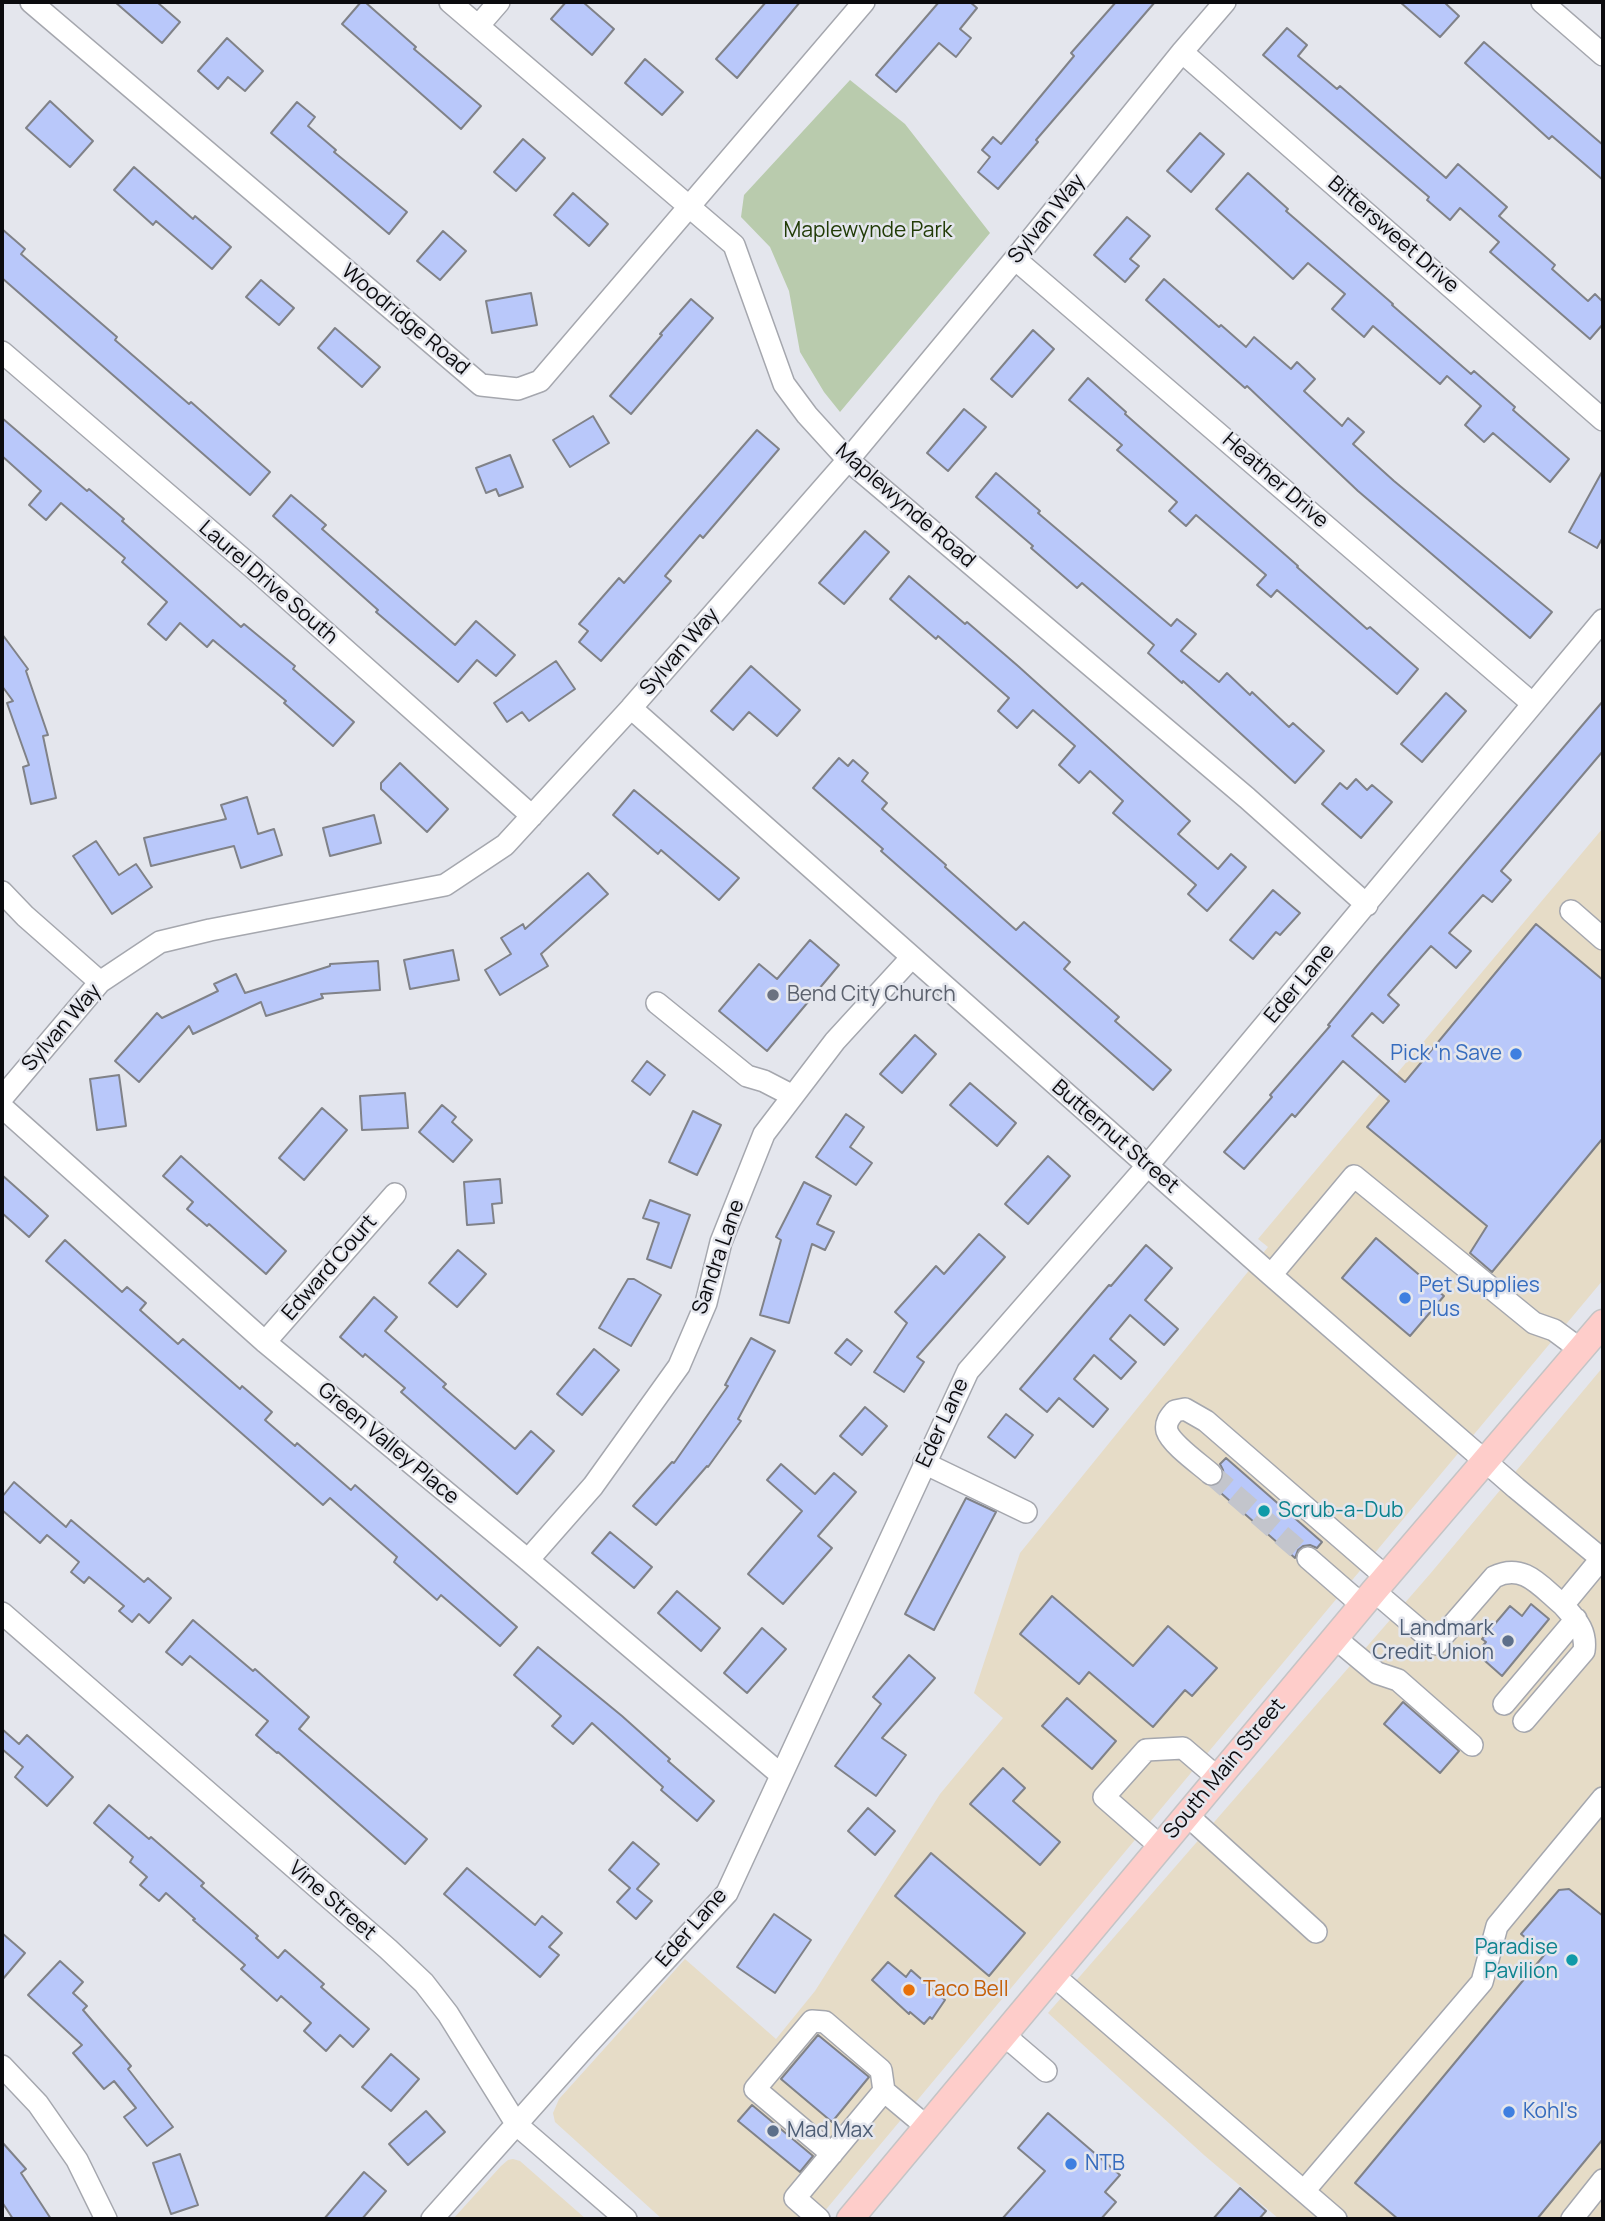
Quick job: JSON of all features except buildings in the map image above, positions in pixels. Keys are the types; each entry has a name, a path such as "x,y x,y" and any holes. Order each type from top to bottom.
{"main road":[{"name":"South Main Street","path":"850,2219 1335,1637 1603,1323"}],"street":[{"name":"Woodridge Road","path":"31,2 481,385 518,389 540,381 864,2"},
{"name":"Maplewynde Road","path":"450,2 734,245 784,384 807,415 848,460 1247,798 1367,905"},
{"path":"479,25 499,2"},
{"name":"Sylvan Way","path":"2,1098 100,982 160,942 445,885 505,845 631,708 848,460 1225,2"},
{"path":"1542,2 1602,51"},
{"name":"Bittersweet Drive","path":"1182,52 1603,419"},
{"name":"Heather Drive","path":"1015,259 1533,705"},
{"name":"Laurel Drive South","path":"2,352 259,573 531,816"},
{"name":"Eder Lane","path":"432,2219 727,1893 968,1371 1148,1166 1603,620"},
{"name":"Butternut Street","path":"631,708 1270,1275 1602,1560"},
{"path":"2,892 25,916 100,982"},
{"path":"1571,911 1603,939"},
{"name":"Sandra Lane","path":"528,1560 593,1486 679,1366 706,1303 721,1242 764,1134 835,1041 912,957"},
{"path":"657,1003 747,1076 764,1081 793,1096"},
{"name":"Green Valley Place","path":"2,1107 265,1342 780,1774"},
{"path":"1270,1275 1354,1176 1513,1307 1534,1323 1554,1330 1581,1350"},
{"name":"Edward Court","path":"265,1342 395,1194"},
{"path":"1212,1474 1167,1432 1167,1420 1174,1411 1185,1409 1195,1413 1236,1445 1374,1591 1436,1644 1494,1577 1505,1571 1517,1571 1529,1576 1569,1612 1583,1631 1585,1641 1584,1651 1524,1721"},
{"path":"925,1463 1026,1512"},
{"path":"1308,1558 1374,1591"},
{"path":"1504,1704 1602,1560"},
{"name":"Vine Street","path":"2,1614 424,1983 448,2014 517,2125 626,2219"},
{"path":"1335,1637 1377,1674 1398,1680 1472,1745"},
{"path":"1160,1846 1104,1797 1146,1750 1183,1748 1218,1778"},
{"path":"1304,2191 1482,1982 1497,1926 1603,1798"},
{"path":"1187,1815 1316,1932"},
{"path":"1053,1976 1336,2219"},
{"path":"832,2154 755,2089 813,2021 825,2022 881,2070 884,2091 927,2127"},
{"path":"1004,2035 1046,2071"},
{"path":"2,2066 38,2104 77,2160 106,2219"},
{"path":"819,2219 795,2198 884,2091"},
{"path":"1572,2219 1603,2180"}],"shaded area":[{"path":"1603,828 1603,1280 818,2219 662,2219 555,2122 553,2113 559,2099 685,1959 776,2039 815,1991 940,1794 1003,1718 974,1693 1020,1553 1268,1247 1258,1239"},
{"path":"1603,1367 1603,2219 1279,2219 1204,2155 1048,2013 1430,1574"},
{"path":"513,2159 520,2161 586,2219 453,2219 501,2166"}],"green space":[{"name":"Maplewynde Park","path":"850,80 905,124 990,233 840,412 824,392 800,352 789,291 770,247 741,217 744,195"}],"tunnel":[{"path":"1211,1474 1308,1558"}],"place":[{"name":"Bend City Church","path":"773,995"},
{"name":"Pick 'n Save","path":"1516,1054"},
{"name":"Pet Supplies Plus","path":"1405,1298"},
{"name":"Scrub-a-Dub","path":"1264,1511"},
{"name":"Landmark Credit Union","path":"1508,1641"},
{"name":"Paradise Pavilion","path":"1572,1960"},
{"name":"Taco Bell","path":"909,1990"},
{"name":"Kohl's","path":"1509,2112"},
{"name":"Mad Max","path":"773,2131"},
{"name":"NTB","path":"1071,2164"}]}
